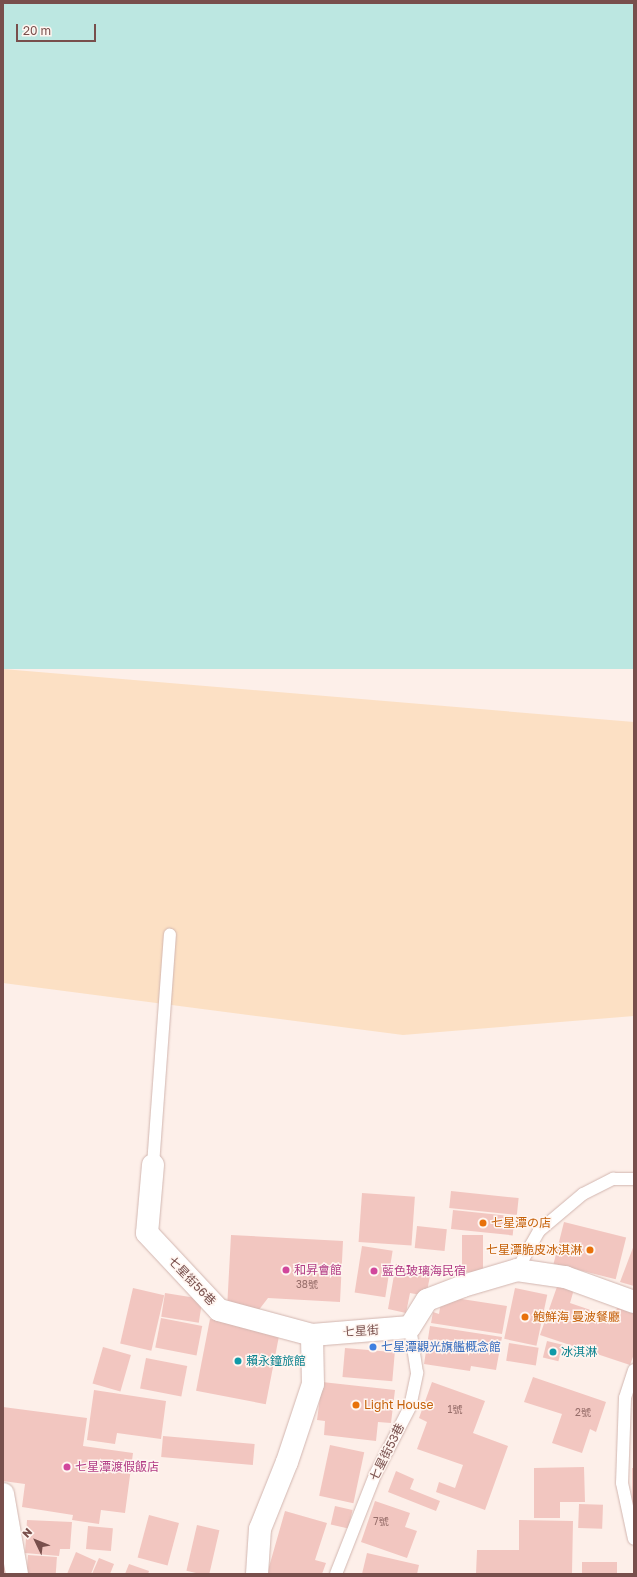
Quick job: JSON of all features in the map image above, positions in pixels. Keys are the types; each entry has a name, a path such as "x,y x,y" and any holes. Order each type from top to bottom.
{"street":[{"name":"七星街56巷","path":"153,1165 147,1233 152,1239 219,1310 312,1335"},
{"path":"410,1327 427,1300 463,1286 517,1270 565,1277 634,1302"},
{"name":"七星街","path":"312,1335 410,1327"},
{"path":"257,1574 260,1529 287,1462 313,1384 312,1335"},
{"path":"3,1494 17,1574"}],"lane":[{"path":"153,1165 170,935"},
{"path":"517,1270 539,1231 582,1194 613,1179 634,1179"},
{"name":"七星街53巷","path":"336,1574 375,1475 410,1407 417,1373 410,1327"},
{"path":"634,1370 625,1398 622,1484 634,1539"}],"sand":[{"path":"3,669 634,722 634,1016 403,1035 3,983"}],"water":[{"path":"3,3 634,3 634,669 3,669"}],"building":[{"path":"451,1191 519,1198 517,1215 449,1208"},
{"path":"362,1193 415,1197 411,1246 359,1242"},
{"name":"七星潭の店","path":"453,1210 515,1216 513,1235 451,1229"},
{"name":"七星潭脆皮冰淇淋","path":"564,1222 626,1237 616,1279 554,1264"},
{"path":"417,1226 447,1229 445,1251 415,1248"},
{"name":"和昇會館","path":"231,1235 343,1241 340,1302 268,1298 258,1311 227,1309"},
{"path":"462,1235 483,1235 483,1272 462,1272"},
{"path":"634,1245 634,1286 620,1282"},
{"name":"藍色玻璃海民宿","path":"362,1246 393,1251 385,1297 355,1292"},
{"path":"396,1264 431,1271 426,1296 410,1293 406,1313 388,1309"},
{"path":"559,1281 575,1286 570,1303 614,1318 619,1301 634,1306 634,1354 630,1365 540,1335"},
{"path":"133,1288 164,1295 151,1351 120,1344"},
{"name":"鮑鮮海 曼波餐廳","path":"515,1288 547,1295 536,1346 504,1339"},
{"path":"165,1293 203,1299 199,1323 161,1317"},
{"path":"442,1296 507,1306 502,1334 431,1323 433,1312 439,1314"},
{"path":"161,1318 202,1326 197,1355 155,1347"},
{"name":"賴永鐘旅館","path":"210,1319 280,1333 266,1404 196,1391"},
{"path":"430,1326 502,1337 496,1370 471,1366 470,1371 424,1364"},
{"name":"冰淇淋","path":"547,1341 563,1345 558,1361 543,1357"},
{"path":"509,1343 539,1348 536,1365 506,1361"},
{"path":"103,1347 131,1355 120,1392 93,1384"},
{"path":"345,1348 395,1352 392,1381 342,1377"},
{"path":"146,1358 187,1366 181,1396 140,1388"},
{"path":"533,1377 606,1402 596,1432 590,1429 582,1453 552,1443 562,1414 524,1402"},
{"name":"Light House","path":"322,1382 395,1390 391,1423 378,1422 376,1441 324,1435 325,1421 317,1420"},
{"path":"432,1382 485,1401 473,1433 508,1446 485,1510 436,1492 439,1482 455,1488 463,1465 417,1449 427,1422 419,1418"},
{"path":"94,1390 166,1401 161,1439 117,1433 115,1444 87,1440"},
{"name":"七星潭渡假飯店","path":"3,1407 87,1418 83,1446 133,1453 125,1513 101,1510 99,1524 72,1520 73,1515 22,1507 25,1484 3,1481"},
{"path":"163,1436 255,1444 253,1465 161,1457"},
{"path":"330,1445 364,1452 353,1503 319,1496"},
{"path":"584,1467 585,1502 560,1502 560,1518 534,1518 534,1468"},
{"path":"632,1468 634,1468 634,1513 632,1513"},
{"path":"396,1471 414,1479 410,1489 440,1501 436,1511 388,1492"},
{"path":"375,1501 410,1513 405,1527 417,1531 407,1558 361,1542"},
{"path":"579,1504 603,1505 602,1529 578,1528"},
{"path":"335,1506 353,1510 348,1529 331,1525"},
{"path":"285,1511 327,1523 315,1560 326,1563 322,1574 267,1574"},
{"path":"149,1515 179,1523 168,1566 138,1558"},
{"path":"27,1520 72,1522 70,1549 60,1549 59,1556 25,1553"},
{"path":"519,1520 573,1521 572,1574 476,1574 477,1550 519,1550"},
{"path":"197,1525 219,1530 209,1574 200,1574 186,1571"},
{"path":"88,1526 113,1528 111,1551 86,1549"},
{"path":"76,1552 96,1561 91,1574 67,1574"},
{"path":"367,1553 419,1565 417,1574 362,1574"},
{"path":"28,1555 57,1557 56,1574 27,1574"},
{"path":"99,1558 114,1564 110,1574 92,1574"},
{"path":"3,1561 11,1562 9,1574 3,1574"},
{"path":"582,1562 617,1562 617,1574 582,1574"},
{"path":"129,1564 149,1571 148,1574 125,1574"}],"place":[{"name":"七星潭の店","path":"483,1223"},
{"name":"七星潭脆皮冰淇淋","path":"590,1250"},
{"name":"和昇會館","path":"286,1270"},
{"name":"藍色玻璃海民宿","path":"374,1271"},
{"name":"鮑鮮海 曼波餐廳","path":"525,1317"},
{"name":"七星潭觀光旗艦概念館","path":"373,1347"},
{"name":"冰淇淋","path":"553,1352"},
{"name":"賴永鐘旅館","path":"238,1361"},
{"name":"Light House","path":"356,1405"},
{"name":"七星潭渡假飯店","path":"67,1467"}]}
